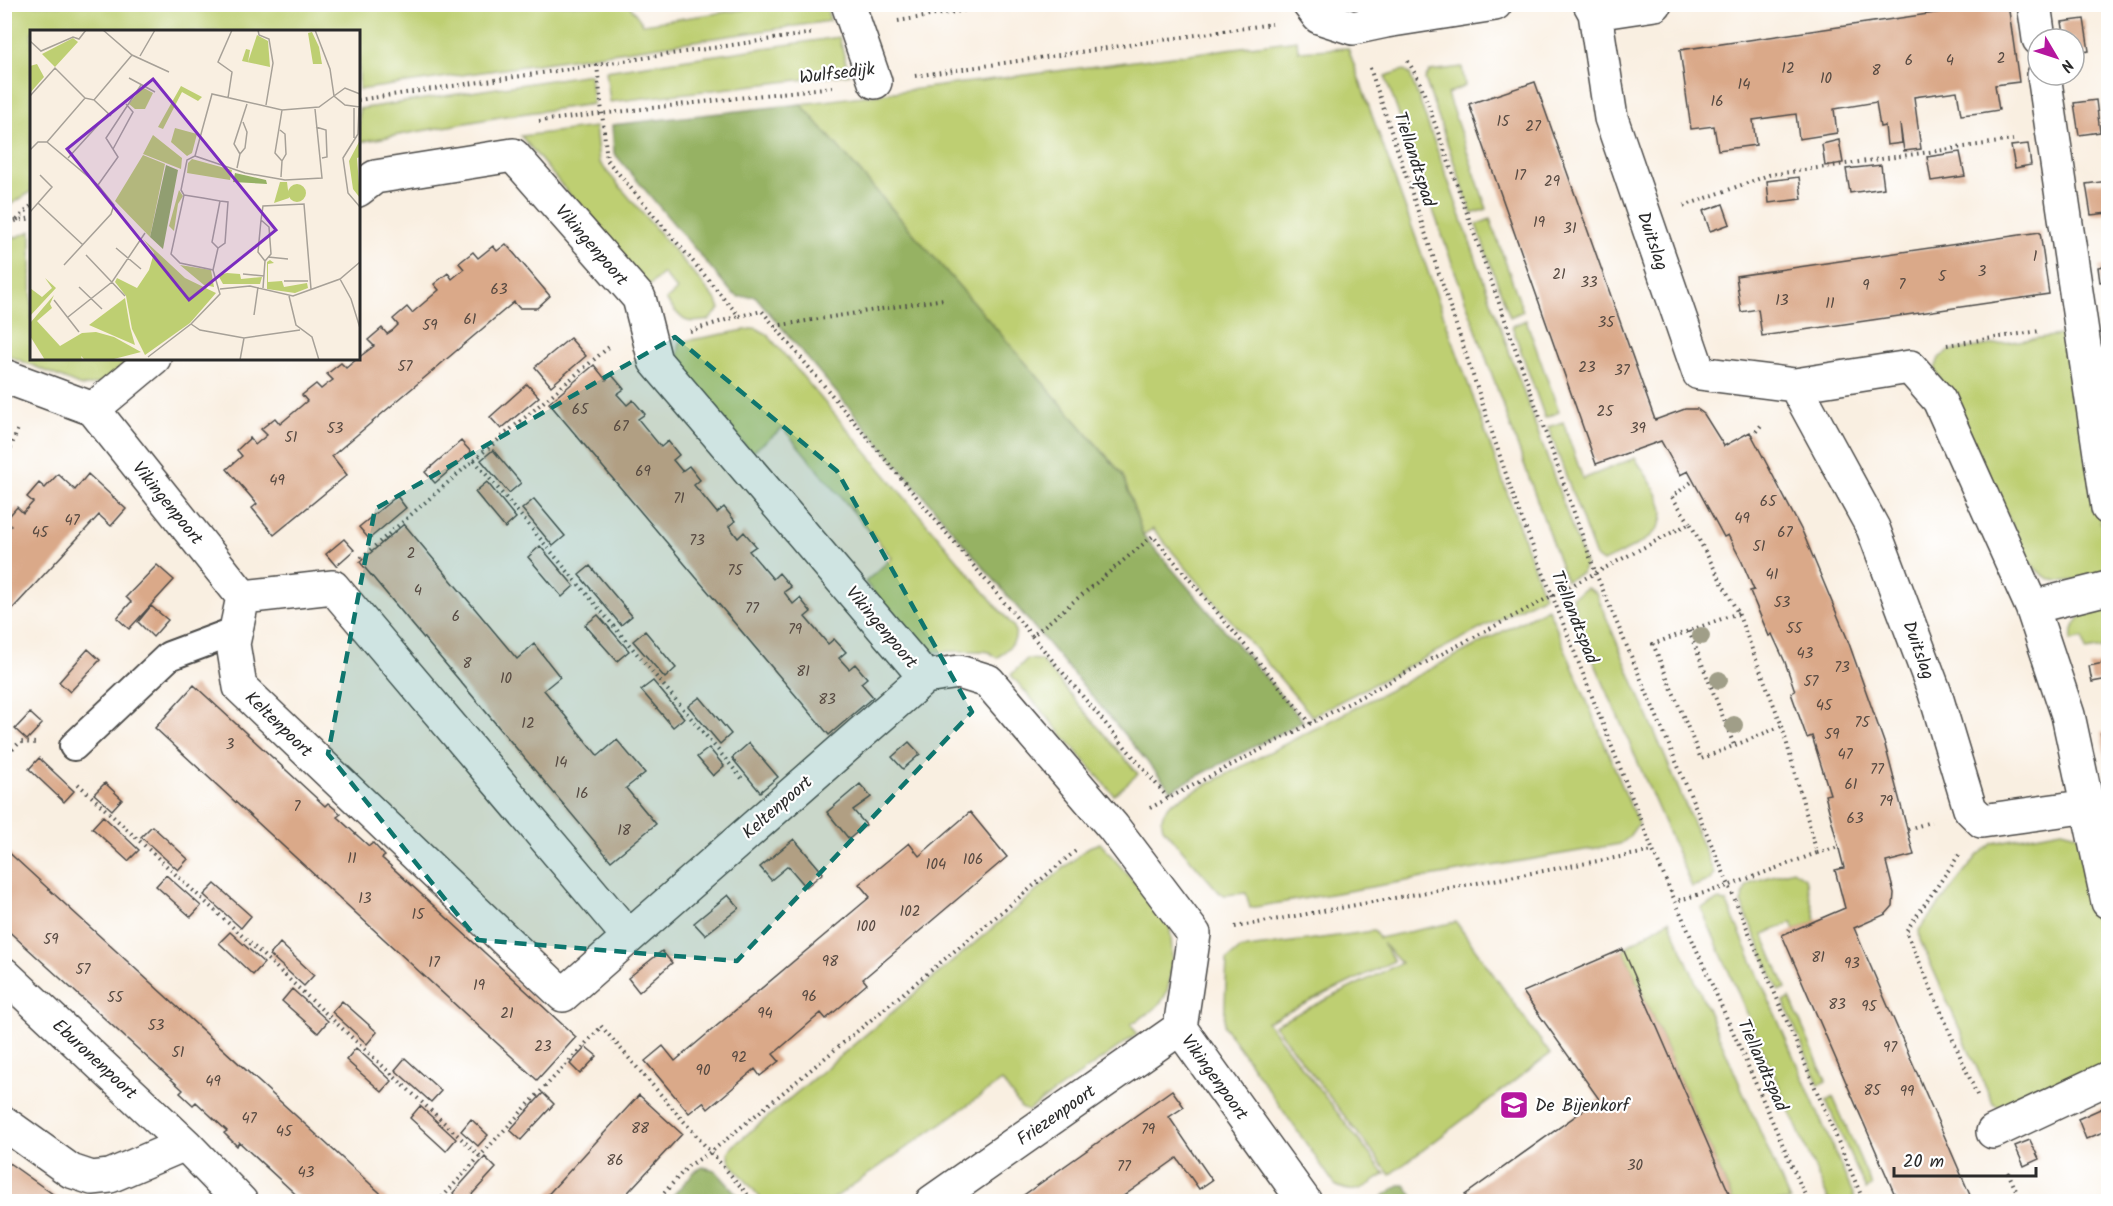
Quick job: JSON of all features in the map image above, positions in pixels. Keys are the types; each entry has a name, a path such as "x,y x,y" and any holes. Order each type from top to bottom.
{"street":[{"path":"1314,11 1353,28 1495,4"},
{"path":"1593,9 1655,4"},
{"path":"2034,4 2037,27"},
{"name":"Duitslag","path":"1593,9 1611,118 1699,373 1795,385 1910,367"},
{"path":"852,16 875,82"},
{"path":"2046,87 2109,508"},
{"name":"Vikingenpoort","path":"360,188 375,177 513,156 639,298 655,361 925,677 959,672 988,681 1113,827 1194,934 1180,1028 1305,1202"},
{"path":"4,376 93,409 152,360"},
{"path":"1910,367 1939,400 2032,607 2068,715 2109,902"},
{"name":"Duitslag","path":"1795,385 1873,528 1935,693 1970,809 1982,822"},
{"name":"Vikingenpoort","path":"93,409 243,597"},
{"path":"243,597 333,586 629,937"},
{"path":"2032,607 2109,588"},
{"name":"Keltenpoort","path":"243,597 232,644 240,687 563,995 925,677"},
{"path":"1982,822 2089,806"},
{"name":"Eburonenpoort","path":"4,974 27,1005 185,1144 241,1202"},
{"name":"Friezenpoort","path":"932,1202 1180,1028"},
{"path":"1993,1132 2109,1078"},
{"path":"4,1123 71,1171 92,1178 110,1176 185,1144"}],"lane":[{"path":"74,746 168,656 236,631"}],"path":[{"path":"360,100 597,65 852,16 1005,4"},
{"name":"Wulfsedijk","path":"535,122 875,82 1314,11"},
{"path":"1386,21 1420,82 1596,574 1864,1202"},
{"name":"Tiellandtspad","path":"1353,28 1372,74 1516,504 1551,595 1653,851 1808,1202"},
{"path":"597,65 607,160 739,316"},
{"path":"1645,220 1769,174 2053,135"},
{"path":"16,221 30,207"},
{"path":"4,226 30,218"},
{"path":"775,327 945,299"},
{"path":"333,586 347,570 474,460 644,317 685,332 739,316 762,312 1168,798"},
{"path":"1910,367 1949,344 2080,326"},
{"path":"474,460 770,813"},
{"path":"1694,480 1672,497 1690,523 1738,613 1782,726 1817,853"},
{"path":"656,1202 688,1166 711,1152 1083,844 1690,523"},
{"path":"1032,636 1153,536 1311,724"},
{"path":"1738,613 1653,644 1701,759 1782,726"},
{"path":"1689,631 1734,745"},
{"path":"74,746 78,783 480,1156"},
{"path":"1982,822 1906,931 2021,1202"},
{"path":"1676,901 1728,886 1839,847"},
{"path":"1194,934 1653,851"},
{"path":"563,995 602,1026 754,1202"},
{"path":"438,1202 602,1026"}],"highlighted area":[{"path":"675,337 837,471 972,712 737,961 478,940 328,754 375,509"}],"green space":[{"path":"5,5 629,5 643,24 774,5 826,5 830,21 360,90 360,30 30,30 30,193 5,208"},
{"path":"839,37 849,74 610,102 606,71"},
{"path":"1297,40 1298,51 1348,48 1544,596 1312,716 1153,529 1143,535 1122,474 801,104"},
{"path":"1462,67 1465,86 1447,94 1487,209 1472,214 1425,79 1430,71"},
{"path":"1404,70 1410,74 1585,564 1582,573 1566,581 1385,76"},
{"path":"590,74 593,104 505,116 360,142 360,109"},
{"path":"801,104 1122,474 1143,535 1303,721 1171,790 755,296 739,297 732,293 614,153 612,125"},
{"path":"595,127 599,162 717,301 720,309 709,320 693,322 680,316 666,300 677,290 663,273 647,288 521,136"},
{"path":"1490,219 1523,311 1510,317 1476,225"},
{"path":"30,231 30,360 133,360 104,381 81,386 5,354 4,242"},
{"path":"1526,320 1559,412 1545,418 1512,326"},
{"path":"756,328 767,334 1014,627 1014,641 997,658 989,652 982,651 921,652 865,582 892,558 783,428 751,453 677,363 680,342"},
{"path":"2060,335 2068,337 2091,456 2106,561 2103,573 2070,581 2052,580 2044,576 2027,558 1983,463 1935,369 1939,358 1949,351"},
{"path":"1563,422 1583,479 1635,458 1654,488 1662,506 1663,517 1652,534 1633,548 1603,562 1596,557 1548,427"},
{"path":"1587,588 1596,593 1714,873 1710,880 1692,887 1583,636 1572,597"},
{"path":"2108,607 2108,647 2086,651 2083,638 2071,641 2072,632 2082,616 2087,612"},
{"path":"1548,608 1638,824 1628,838 1620,844 1250,908 1246,893 1225,895 1220,893 1163,828 1163,815 1171,803"},
{"path":"1027,659 1041,660 1138,774 1114,795 1011,675"},
{"path":"2062,830 2077,834 2087,849 2108,972 2108,1064 2009,1108 2002,1109 1993,1104 1920,940 1919,930 1978,855 1993,843"},
{"path":"1100,843 1168,920 1170,928 1172,962 1169,985 1161,1002 1131,1024 1137,1034 1028,1111 1021,1108 1002,1081 830,1201 763,1201 730,1162 728,1153 733,1146 1089,847"},
{"path":"1793,870 1805,878 1816,921 1795,930 1792,922 1763,935 1786,988 1779,991 1741,903 1746,887 1752,882"},
{"path":"1719,900 1727,903 1856,1201 1829,1201 1701,908"},
{"path":"1669,920 1790,1201 1733,1201 1623,949"},
{"path":"1456,922 1550,1054 1390,1175 1274,1025 1401,963 1382,943 1394,961 1267,1022 1385,1174 1367,1186 1356,1190 1335,1185 1224,1026 1227,960 1240,949 1374,931 1379,938"},
{"path":"1790,998 1826,1081 1819,1085 1784,1002"},
{"path":"1833,1097 1872,1186 1866,1190 1826,1101"},
{"path":"703,1167 715,1170 743,1201 668,1201 695,1171"},
{"path":"1399,1185 1405,1185 1416,1201 1386,1201 1382,1197"}],"building":[{"path":"2008,4 2019,82 1995,85 1999,110 1980,113 1961,115 1957,91 1914,97 1921,149 1904,151 1900,124 1902,143 1887,145 1885,126 1880,127 1876,102 1834,109 1837,133 1799,139 1796,114 1753,120 1756,145 1718,150 1714,126 1691,129 1680,50"},
{"path":"2084,19 2085,27 2063,27 2062,22"},
{"path":"2086,32 2089,51 2086,51"},
{"path":"1535,82 1655,420 1685,409 1697,409 1704,414 1724,446 1750,432 1803,533 1847,638 1885,745 1914,855 1886,862 1894,893 1893,906 1886,914 1854,928 1973,1202 1898,1202 1782,935 1845,908 1835,870 1844,868 1825,795 1830,794 1812,736 1807,738 1791,693 1795,691 1785,662 1772,634 1769,636 1750,591 1754,590 1742,562 1728,535 1724,537 1688,471 1680,475 1661,441 1596,464 1469,104"},
{"path":"2096,100 2100,132 2079,135 2074,103"},
{"path":"1839,140 1843,163 1825,166 1822,144"},
{"path":"2028,144 2031,165 2015,168 2011,146"},
{"path":"1960,152 1965,176 1931,181 1927,157"},
{"path":"1881,165 1884,188 1850,193 1846,169"},
{"path":"1799,177 1802,199 1769,203 1767,181"},
{"path":"2108,181 2108,213 2091,215 2086,184"},
{"path":"1723,204 1730,224 1710,231 1703,211"},
{"path":"2040,232 2049,294 1762,336 1758,309 1741,312 1736,276"},
{"path":"506,244 550,296 537,308 519,308 514,302 332,456 347,475 274,535 252,508 257,504 227,469 242,456 237,450 250,438 255,445 267,435 261,429 275,418 280,424 307,401 302,395 316,384 321,389 333,380 327,374 341,363 346,368 356,360 360,360 360,357 374,346 368,340 382,328 387,334 393,330 398,325 393,319 407,307 412,313 439,290 434,284 448,273 452,279 464,269 459,263 473,252 478,258 493,246 497,251"},
{"path":"2108,265 2108,281 2100,282 2098,267"},
{"path":"2103,302 2108,302 2108,318 2106,319"},
{"path":"570,338 586,356 551,386 535,367"},
{"path":"594,365 606,380 612,375 624,389 617,394 627,405 633,400 645,414 638,419 661,447 668,441 679,455 673,460 682,471 689,466 700,480 694,485 717,513 724,507 735,521 729,526 738,538 744,532 756,546 749,551 773,579 779,573 791,587 784,592 793,604 800,598 811,612 805,617 828,644 834,639 846,652 839,658 849,669 855,664 867,678 861,683 873,697 829,735 549,403"},
{"path":"527,384 539,397 501,429 490,417"},
{"path":"461,441 471,452 435,483 425,472"},
{"path":"493,450 521,483 509,493 481,460"},
{"path":"58,474 75,490 88,474 126,509 111,526 99,515 4,618 4,532 11,526 5,521 17,507 23,513 33,502 27,497 39,483 45,488"},
{"path":"487,482 516,518 505,528 475,492"},
{"path":"397,496 406,508 369,539 359,527"},
{"path":"534,499 565,536 553,546 522,509"},
{"path":"404,524 517,659 534,644 560,677 544,690 598,756 617,740 645,773 626,788 656,824 611,861 360,562"},
{"path":"344,539 354,550 336,566 326,554"},
{"path":"540,546 574,586 562,597 528,557"},
{"path":"157,565 174,580 129,629 117,618 131,602 126,597"},
{"path":"590,566 632,616 621,625 579,575"},
{"path":"151,606 168,620 153,637 138,622"},
{"path":"598,615 629,651 617,661 585,625"},
{"path":"645,631 676,668 665,678 633,641"},
{"path":"88,649 100,660 70,692 59,682"},
{"path":"2108,662 2108,679 2092,682 2089,666"},
{"path":"653,681 684,718 673,727 641,690"},
{"path":"194,685 325,806 328,803 341,814 337,817 369,846 373,843 385,856 382,858 576,1037 537,1080 155,728"},
{"path":"700,697 731,734 720,744 688,706"},
{"path":"30,713 42,724 27,740 15,729"},
{"path":"2108,731 2108,764 2106,764 2101,733"},
{"path":"909,742 920,754 903,769 892,757"},
{"path":"749,743 778,777 760,792 732,758"},
{"path":"709,748 724,766 713,776 697,757"},
{"path":"39,758 74,791 64,802 29,769"},
{"path":"105,783 122,799 112,810 94,794"},
{"path":"860,784 871,797 853,810 866,825 849,839 827,812"},
{"path":"970,812 1007,857 863,979 867,984 826,1019 821,1013 773,1054 779,1061 760,1076 755,1069 708,1109 703,1102 689,1113 645,1061 663,1046 675,1061 870,897 859,884 909,843 919,856"},
{"path":"103,816 139,850 128,861 92,828"},
{"path":"152,826 188,859 178,870 141,837"},
{"path":"794,839 823,873 806,887 788,866 771,880 760,867"},
{"path":"4,848 390,1202 304,1202 239,1142 237,1146 224,1133 227,1131 196,1102 193,1105 180,1093 183,1090 4,927"},
{"path":"166,875 201,906 191,917 156,886"},
{"path":"215,884 251,916 241,928 204,895"},
{"path":"728,895 739,908 705,935 694,923"},
{"path":"230,932 264,963 253,975 219,943"},
{"path":"280,943 314,975 304,986 270,955"},
{"path":"1623,949 1733,1202 1470,1202 1465,1195 1599,1099 1523,992"},
{"path":"662,951 672,963 639,992 628,978"},
{"path":"292,989 328,1021 318,1033 282,1001"},
{"path":"342,1001 377,1032 367,1044 332,1012"},
{"path":"586,1047 597,1056 580,1074 570,1064"},
{"path":"356,1048 392,1081 382,1092 346,1060"},
{"path":"405,1058 441,1091 431,1102 395,1070"},
{"path":"1172,1090 1184,1107 1169,1117 1212,1180 1199,1189 1177,1158 1115,1202 1014,1202"},
{"path":"543,1093 554,1104 521,1140 510,1130"},
{"path":"639,1095 682,1134 619,1202 541,1202"},
{"path":"420,1106 456,1139 446,1151 410,1118"},
{"path":"2107,1106 2108,1130 2086,1139 2078,1119"},
{"path":"471,1119 488,1135 478,1146 461,1131"},
{"path":"2030,1140 2039,1159 2024,1166 2015,1146"},
{"path":"485,1157 496,1168 465,1202 462,1202 453,1193"},
{"path":"4,1159 9,1163 64,1202 4,1202"}],"place":[{"name":"De Bijenkorf","path":"1514,1105"}]}
